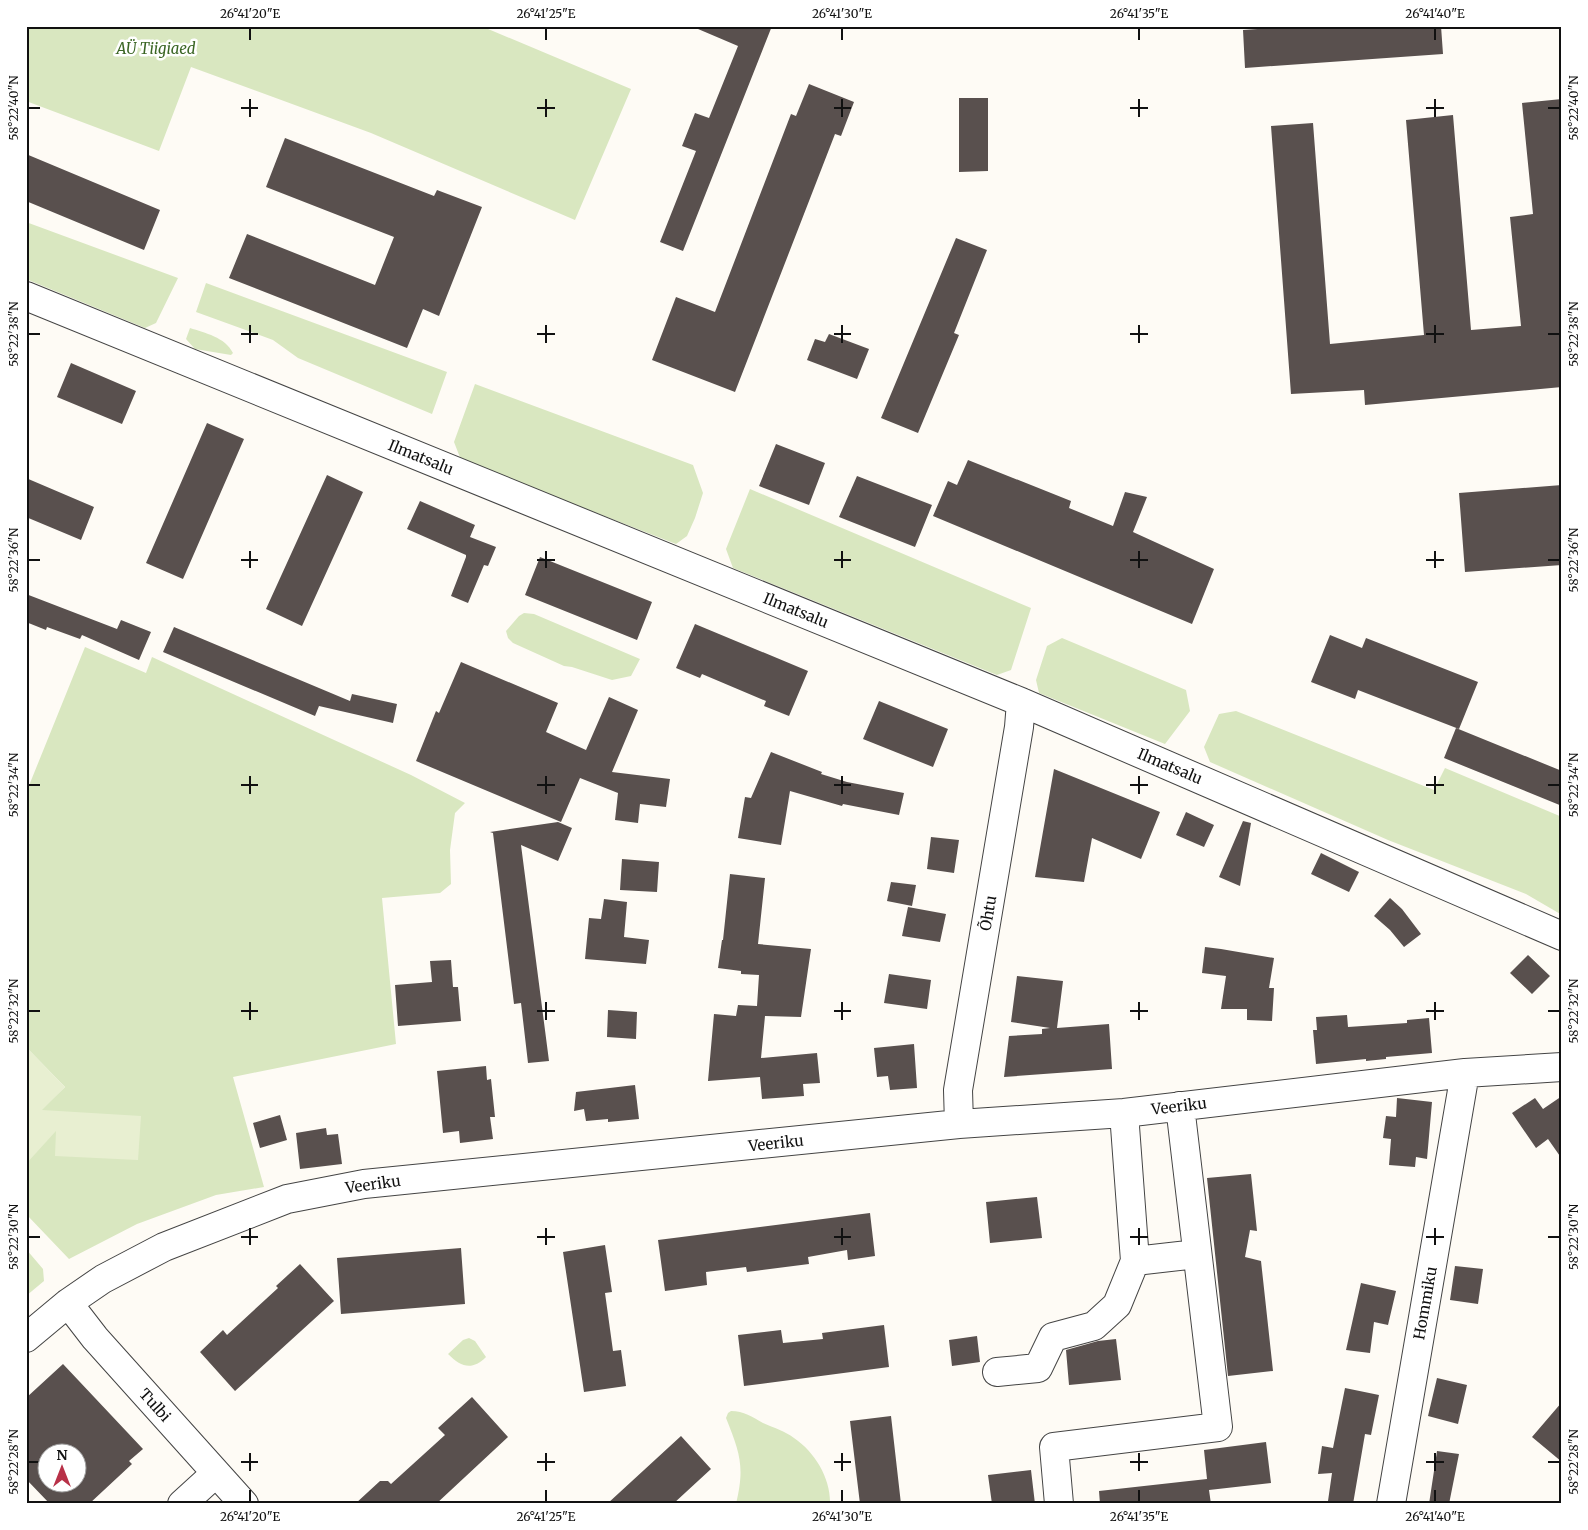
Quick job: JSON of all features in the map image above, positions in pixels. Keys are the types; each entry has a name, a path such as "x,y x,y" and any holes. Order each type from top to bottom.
{"street":[{"name":"Ilmatsalu","path":"26,296 1021,702 1562,936"},
{"name":"Õhtu","path":"959,1124 958,1090 1019,727 1021,702"},
{"name":"Veeriku","path":"26,1338 68,1303 103,1279 164,1247 287,1199 364,1184 959,1124 1124,1113 1465,1073 1562,1067"},
{"name":"Hommiku","path":"1391,1504 1465,1073"},
{"path":"1059,1504 1054,1447 1218,1427 1180,1106"},
{"path":"997,1372 1038,1368 1053,1337 1094,1326 1117,1305 1135,1261 1124,1113"},
{"path":"1135,1261 1197,1254"},
{"name":"Tulbi","path":"68,1303 95,1338 244,1504"},
{"path":"182,1504 216,1472"}],"green space":[{"name":"AÜ Tiigiaed","path":"26,26 481,26 631,89 575,220 371,133 191,67 159,151 26,101"},
{"path":"26,222 178,278 156,323 145,328 26,279"},
{"path":"206,283 447,372 432,414 298,358 273,340 196,312"},
{"path":"190,328 220,339 233,353 231,355 195,349 186,339"},
{"path":"475,384 693,465 703,493 687,536 676,544 461,460 454,442"},
{"path":"750,489 1031,608 1011,670 997,675 733,568 726,549"},
{"path":"524,613 534,614 640,659 631,676 612,680 564,666 513,643 508,638 506,631"},
{"path":"1062,638 1186,690 1190,711 1165,744 1039,693 1036,680 1047,646"},
{"path":"85,647 146,673 152,657 411,775 465,803 455,813 450,850 451,884 440,893 382,898 396,1044 233,1077 264,1187 216,1195 137,1224 69,1259 26,1214 26,1124 65,1087 26,1047 26,793"},
{"path":"1236,711 1434,790 1445,768 1562,817 1562,915 1526,894 1388,840 1210,762 1204,747 1219,714"},
{"path":"26,1047 65,1087 42,1110 141,1116 138,1160 55,1156 56,1131 26,1164"},
{"path":"26,1249 43,1269 44,1281 26,1296"},
{"path":"469,1338 475,1341 486,1357 476,1364 467,1366 457,1362 448,1354 463,1340"},
{"path":"731,1411 748,1415 787,1433 802,1444 815,1458 825,1476 830,1495 830,1504 736,1504 740,1480 740,1460 726,1418"}],"building":[{"path":"691,26 772,26 683,251 660,242 696,151 682,146 695,113 709,118 738,46"},
{"path":"1298,26 1441,26 1443,54 1245,68 1243,30"},
{"path":"809,84 854,102 841,136 835,134 735,392 652,360 676,297 715,312 791,114 796,116"},
{"path":"959,98 988,98 988,171 959,172"},
{"path":"1562,99 1562,387 1365,405 1364,390 1291,394 1271,126 1313,123 1330,344 1424,335 1406,120 1453,115 1471,330 1521,326 1510,217 1533,214 1522,103"},
{"path":"285,138 434,196 437,190 482,207 439,316 423,309 407,348 229,278 247,234 375,285 394,237 266,187"},
{"path":"26,154 160,210 144,250 26,201"},
{"path":"956,238 987,250 954,333 959,335 918,433 881,418"},
{"path":"829,334 869,349 857,379 807,360 815,339 825,342"},
{"path":"71,363 136,391 122,424 57,397"},
{"path":"207,423 244,439 183,579 146,563"},
{"path":"776,444 825,463 809,505 759,486"},
{"path":"968,460 1071,501 1069,508 1113,526 1125,492 1147,497 1133,532 1214,569 1192,624 933,516 948,481 957,485"},
{"path":"327,475 363,492 302,626 266,609"},
{"path":"857,476 932,505 915,547 839,517"},
{"path":"26,478 94,507 81,540 26,517"},
{"path":"1562,485 1562,565 1465,572 1459,493"},
{"path":"420,501 475,525 470,537 496,547 488,566 484,565 468,603 451,596 466,555 407,529"},
{"path":"540,557 652,602 637,640 525,595"},
{"path":"26,594 117,629 121,620 151,632 139,660 82,635 80,639 47,627 46,630 26,622"},
{"path":"695,624 808,671 789,716 764,706 766,701 702,674 700,678 676,668"},
{"path":"174,627 350,701 352,694 397,704 393,723 319,706 315,716 163,652"},
{"path":"1330,635 1362,648 1366,638 1478,682 1459,729 1358,690 1355,699 1311,682"},
{"path":"461,662 558,703 546,732 586,750 609,697 638,710 612,772 670,779 666,807 640,804 638,823 615,820 618,793 580,778 561,822 416,761 436,711 439,713"},
{"path":"879,701 948,729 933,767 863,739"},
{"path":"1456,728 1562,771 1562,806 1444,758"},
{"path":"771,752 822,772 821,774 847,782 904,793 899,815 843,804 842,806 790,791 781,845 738,838 745,797 751,798"},
{"path":"1054,769 1160,812 1141,859 1092,838 1084,882 1035,877"},
{"path":"1186,812 1214,825 1204,847 1176,835"},
{"path":"1243,821 1251,823 1240,886 1219,877"},
{"path":"558,822 572,828 558,861 521,845 549,1061 528,1063 521,1003 514,1004 493,833 490,832"},
{"path":"931,837 959,840 954,873 927,869"},
{"path":"1321,853 1359,872 1349,892 1311,874"},
{"path":"622,859 659,862 657,892 620,890"},
{"path":"730,874 765,878 758,944 811,949 801,1017 765,1016 761,1058 817,1053 820,1083 803,1084 804,1096 762,1099 760,1077 708,1081 714,1014 736,1016 738,1005 757,1006 759,975 741,974 741,971 718,968"},
{"path":"891,882 916,885 912,906 887,901"},
{"path":"1390,898 1402,909 1421,934 1404,947 1390,930 1374,916"},
{"path":"604,899 627,902 624,937 649,940 646,964 585,959 589,918 601,919"},
{"path":"908,907 946,914 940,942 902,936"},
{"path":"1205,947 1274,958 1269,988 1274,988 1272,1021 1247,1020 1247,1009 1221,1009 1226,976 1202,973"},
{"path":"1528,955 1550,976 1532,994 1510,973"},
{"path":"451,960 453,987 458,987 461,1021 398,1026 395,985 432,982 430,961"},
{"path":"889,974 931,980 927,1009 884,1003"},
{"path":"1017,976 1063,981 1057,1028 1109,1024 1112,1069 1004,1077 1009,1036 1042,1034 1042,1029 1050,1028 1011,1022"},
{"path":"608,1010 637,1012 636,1039 607,1037"},
{"path":"1347,1015 1348,1027 1407,1023 1407,1020 1429,1018 1432,1053 1386,1057 1386,1059 1366,1061 1366,1059 1316,1064 1313,1030 1317,1030 1316,1017"},
{"path":"914,1044 917,1088 890,1090 888,1076 877,1077 874,1048"},
{"path":"486,1066 487,1080 491,1079 495,1117 490,1117 493,1139 460,1143 459,1131 443,1133 437,1071"},
{"path":"635,1085 639,1119 608,1122 608,1119 586,1121 584,1109 574,1111 576,1092"},
{"path":"1562,1096 1562,1159 1548,1139 1536,1148 1512,1113 1535,1098 1543,1109"},
{"path":"1397,1098 1432,1102 1427,1159 1416,1157 1415,1167 1389,1165 1391,1139 1383,1138 1386,1116 1396,1117"},
{"path":"280,1115 287,1140 260,1148 253,1123"},
{"path":"326,1128 327,1135 338,1134 342,1164 300,1169 296,1133"},
{"path":"1251,1174 1257,1231 1250,1230 1245,1257 1261,1261 1273,1371 1228,1376 1207,1178"},
{"path":"1037,1197 1042,1238 990,1243 986,1202"},
{"path":"870,1213 875,1256 848,1260 847,1250 808,1257 809,1264 747,1272 746,1267 706,1272 707,1285 665,1291 658,1240"},
{"path":"605,1245 612,1292 605,1293 613,1351 621,1350 626,1386 584,1392 563,1252"},
{"path":"461,1248 465,1304 341,1314 337,1258"},
{"path":"300,1264 334,1301 235,1391 200,1352 223,1330 227,1335 278,1288 276,1286"},
{"path":"1455,1266 1483,1269 1478,1304 1450,1300"},
{"path":"1361,1283 1396,1291 1388,1325 1374,1322 1370,1353 1346,1350"},
{"path":"884,1325 889,1367 744,1386 738,1335 781,1330 783,1343 823,1339 822,1333"},
{"path":"977,1336 980,1362 952,1366 949,1340"},
{"path":"1116,1339 1121,1380 1069,1385 1066,1350 1098,1341"},
{"path":"63,1364 143,1449 129,1461 132,1464 89,1504 50,1504 38,1492 88,1492 88,1442 38,1442 38,1492 26,1479 26,1398"},
{"path":"1437,1378 1467,1385 1458,1424 1428,1416"},
{"path":"1345,1388 1379,1395 1371,1435 1365,1434 1353,1504 1330,1504 1331,1501 1328,1501 1332,1473 1318,1474 1322,1446 1333,1448"},
{"path":"472,1397 508,1437 436,1504 355,1504 380,1481 388,1481 391,1484 445,1435 438,1428"},
{"path":"1562,1402 1562,1462 1532,1437"},
{"path":"891,1416 901,1504 860,1504 850,1421"},
{"path":"681,1436 711,1469 673,1504 607,1504"},
{"path":"1266,1442 1271,1483 1209,1490 1211,1504 1100,1504 1099,1491 1207,1479 1204,1450"},
{"path":"1437,1451 1459,1454 1449,1504 1429,1504"},
{"path":"1031,1470 1035,1504 992,1504 988,1475"}]}
